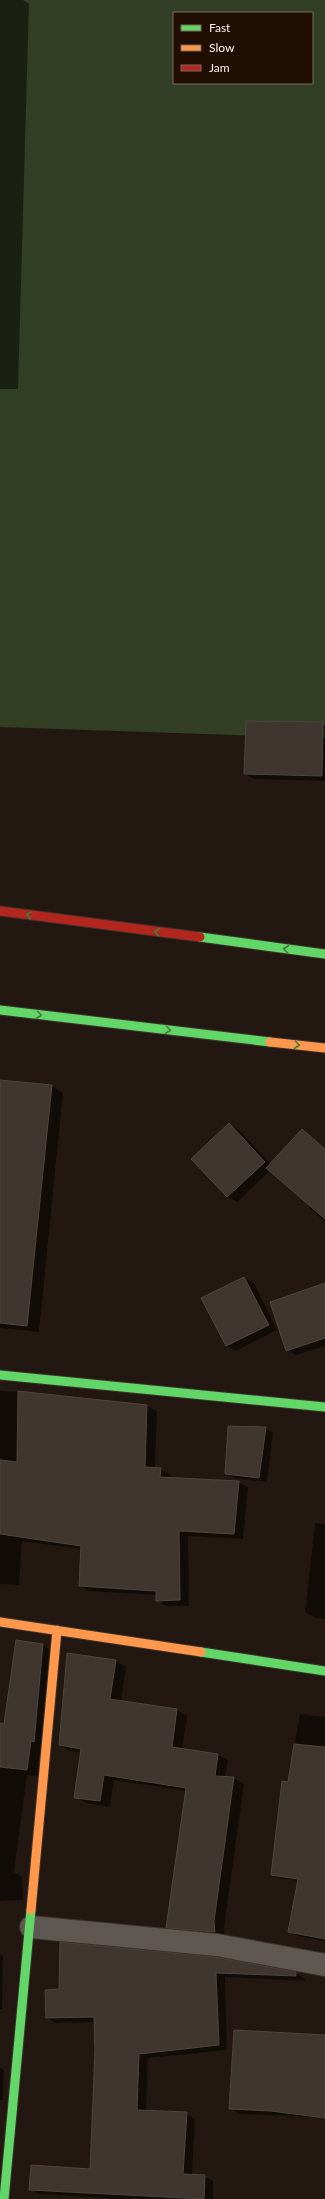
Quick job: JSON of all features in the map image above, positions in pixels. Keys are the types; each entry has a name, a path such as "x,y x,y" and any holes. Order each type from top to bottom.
{"street":[{"path":"0,911 325,954"},
{"path":"0,1010 325,1048"},
{"path":"0,1375 325,1407"},
{"path":"0,1622 325,1671"},
{"path":"4,2199 31,1927 57,1630"},
{"path":"31,1927 217,1945 325,1965"}],"green space":[{"path":"0,0 325,0 325,738 0,727"}],"building":[{"path":"246,721 323,722 322,776 244,774"},
{"path":"0,1080 52,1085 27,1326 0,1323"},
{"path":"229,1123 265,1162 227,1197 191,1159"},
{"path":"302,1129 325,1149 325,1219 266,1168"},
{"path":"244,1277 269,1325 226,1346 201,1298"},
{"path":"325,1283 325,1338 286,1351 270,1302"},
{"path":"18,1391 147,1405 145,1467 161,1468 160,1477 239,1481 234,1534 179,1531 180,1600 156,1601 156,1591 79,1586 81,1546 0,1534 0,1460 17,1462"},
{"path":"228,1426 266,1427 259,1478 225,1474"},
{"path":"16,1640 43,1644 34,1742 31,1741 27,1770 0,1767 0,1723 4,1724"},
{"path":"67,1653 116,1660 110,1699 177,1709 172,1747 218,1754 215,1776 234,1777 214,1921 215,1932 166,1928 186,1788 104,1775 100,1801 74,1798 81,1749 59,1745"},
{"path":"294,1744 325,1747 325,1939 288,1932 298,1879 271,1875 282,1781 288,1782"},
{"path":"60,1942 215,1957 296,1972 296,1976 216,1973 219,2045 139,2054 137,2110 187,2112 183,2174 205,2175 204,2199 29,2190 31,2165 90,2169 95,2051 94,2017 46,2018 45,1990 59,1989"},
{"path":"234,2030 325,2035 325,2118 271,2111 229,2109"}],"traffic: fast":[{"path":"200,937 325,954"},
{"path":"0,1010 270,1042"},
{"path":"0,1375 325,1407"},
{"path":"201,1652 325,1671"},
{"path":"4,2199 31,1910"}],"traffic: slow":[{"path":"270,1042 325,1048"},
{"path":"0,1622 201,1652"},
{"path":"31,1910 57,1630"}],"traffic: jam":[{"path":"0,911 200,937"}]}
